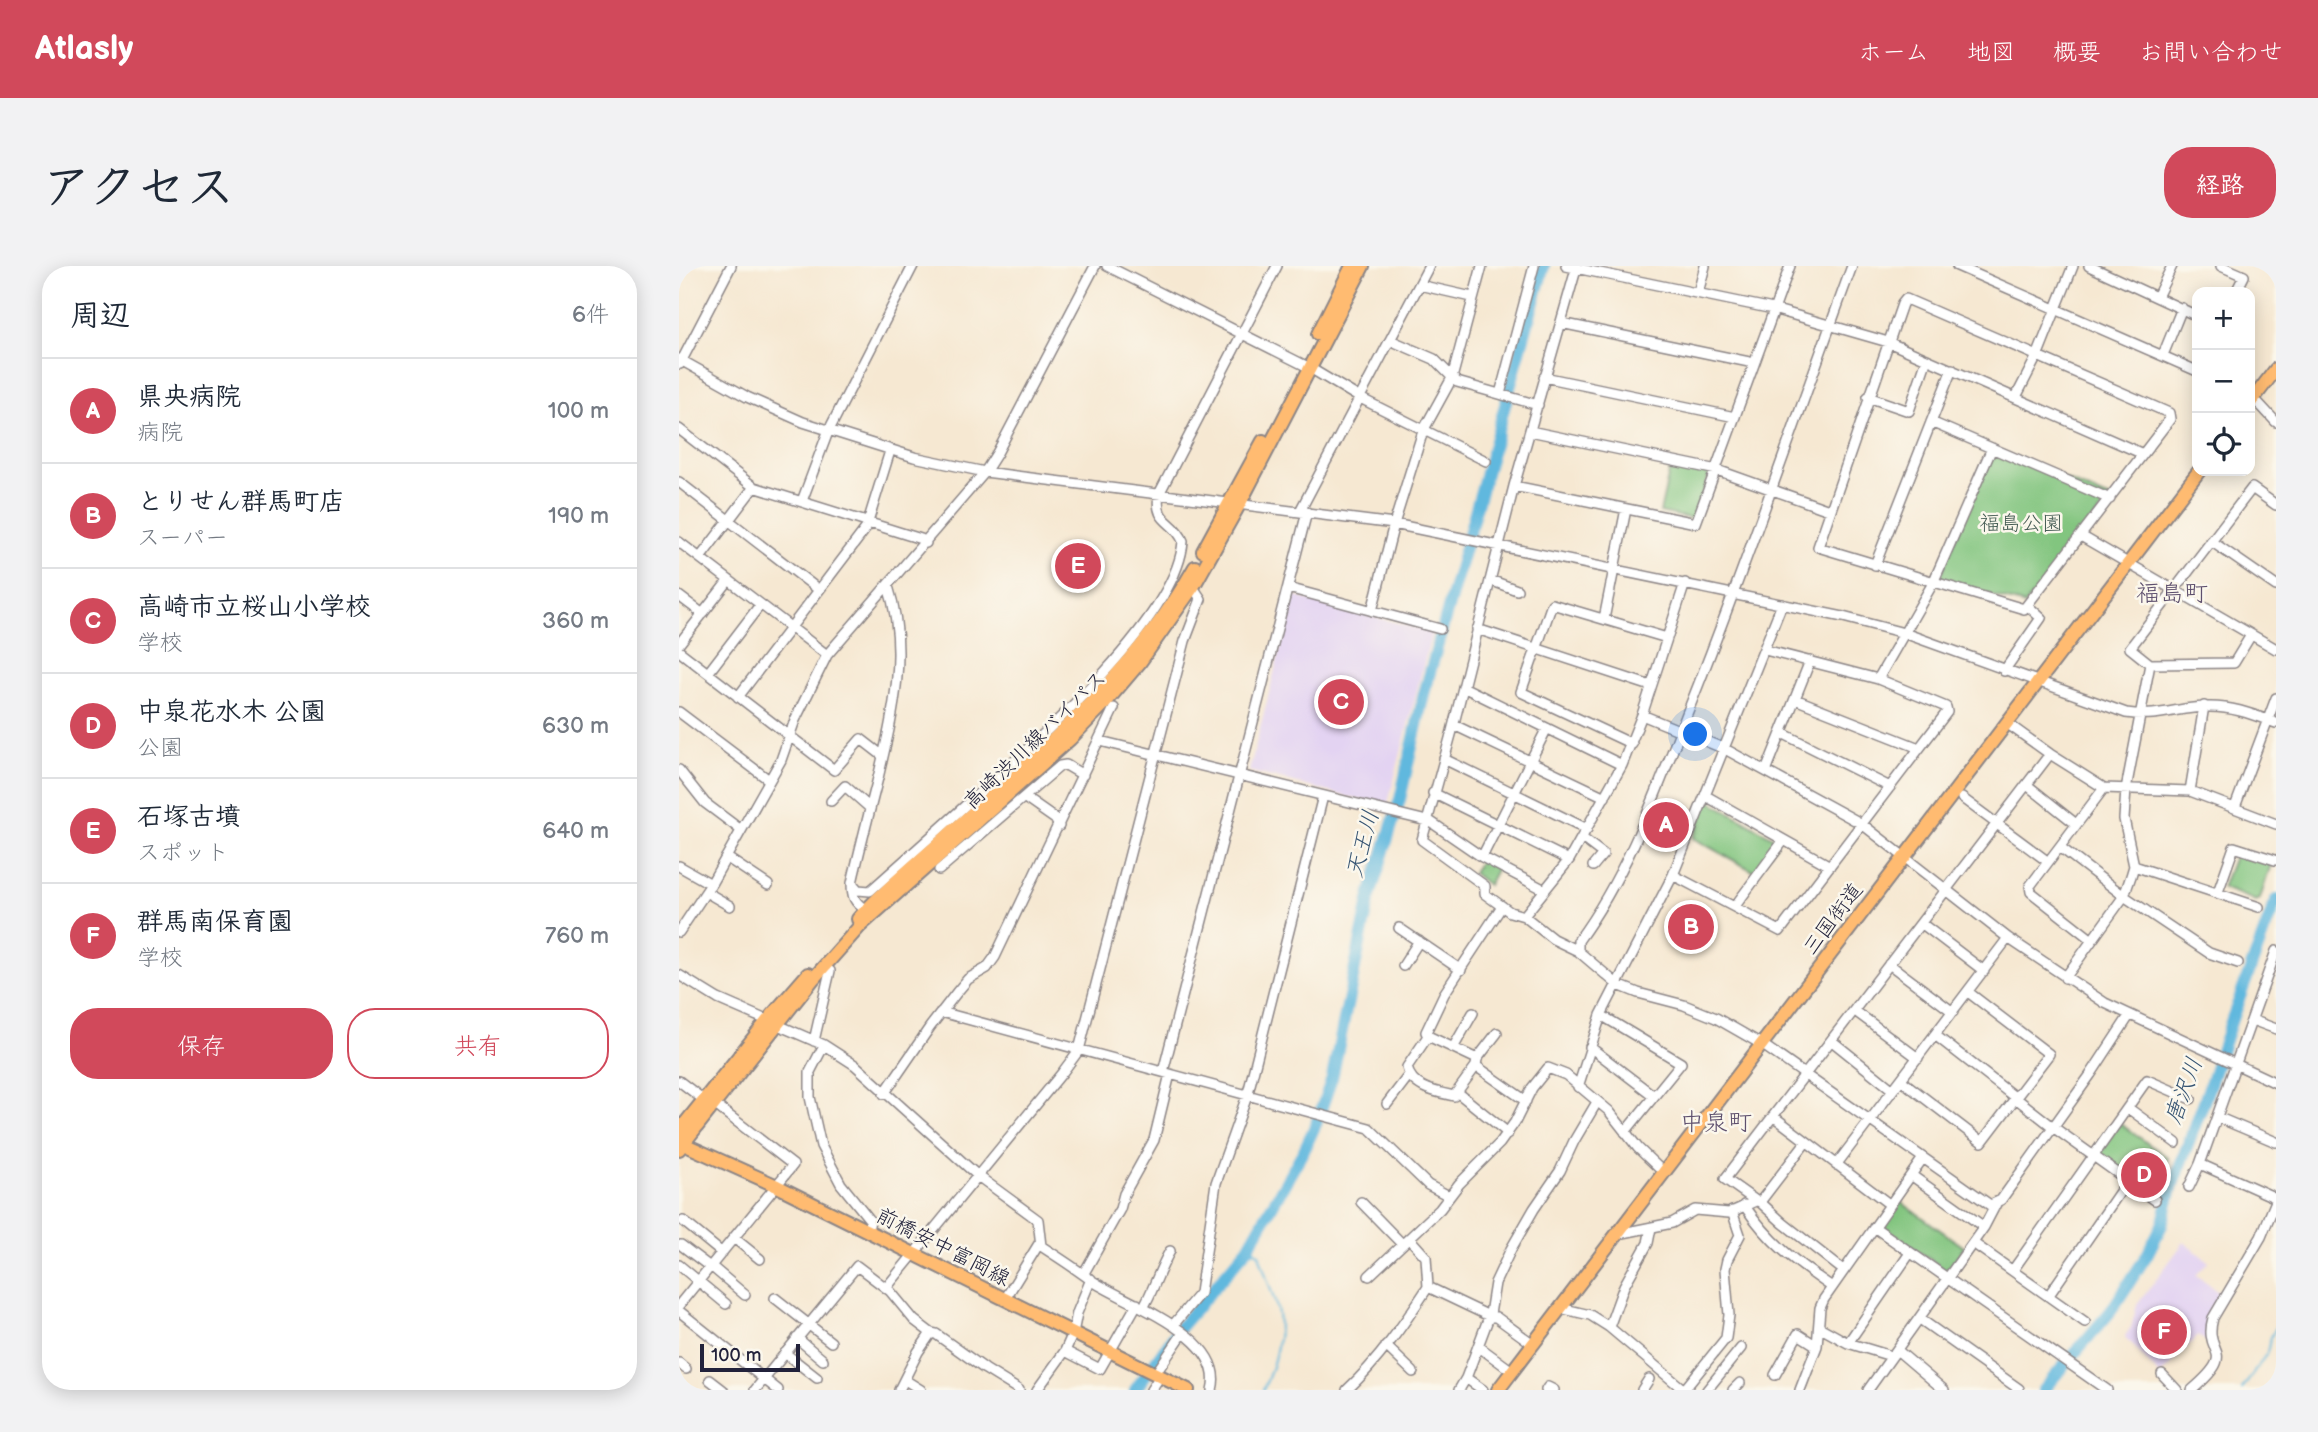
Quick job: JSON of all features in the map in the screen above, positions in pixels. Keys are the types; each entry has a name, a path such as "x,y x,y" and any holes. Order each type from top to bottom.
{"main road":[{"name":"高崎渋川線バイパス","path":"1306,367 1352,266"},
{"name":"高崎渋川線バイパス","path":"773,1023 860,926 1070,739 1106,702 1154,644 1193,587 1306,367 1363,266"},
{"path":"2255,394 2276,369"},
{"name":"三国街道","path":"1498,1390 2195,476"},
{"name":"高崎渋川線バイパス","path":"680,1145 709,1102 866,910 1100,695 1162,618 1235,503"},
{"name":"高崎渋川線バイパス","path":"679,1131 709,1102"},
{"name":"前橋安中富岡線","path":"680,1145 777,1186 1188,1390"}],"street":[{"path":"731,266 680,361 747,397 828,432 890,451 985,471 1303,511 1464,537 1782,604 1904,633 2126,713 2162,715 2204,706 2243,711 2276,723"},
{"path":"802,501 828,432 913,266"},
{"path":"679,932 709,888 781,761 789,736 827,655 926,543 985,471 1095,266"},
{"path":"1107,266 1243,334 1423,431 1486,461"},
{"path":"852,883 858,890 870,891 1051,728 1117,658 1168,588 1183,547 1179,533 1159,512 1159,494 1277,266"},
{"path":"1037,1390 1065,1351 1073,1333 1087,1276 1120,1209 1124,1194 1154,1140 1167,1073 1239,776 1288,588 1303,511 1429,266"},
{"path":"1372,611 1394,524 1423,431 1452,378 1482,266"},
{"path":"1502,395 1534,266"},
{"path":"1698,293 1705,266"},
{"path":"1514,486 1696,523 1790,266"},
{"path":"1578,951 1578,941 1613,887 1633,849 1734,594 1851,266"},
{"path":"1957,266 2192,369"},
{"path":"2016,397 2038,354 2073,266"},
{"path":"2089,266 2192,313"},
{"path":"2157,297 2172,266"},
{"path":"2221,266 2244,276 2238,287"},
{"path":"1996,1204 1986,1204 1763,1045 1716,1018 1618,985 1578,951 1553,939 1524,916 1514,914 1501,906 1485,894 1485,886 1422,839 1454,725 1514,486 1561,323 1573,267 1773,309 1888,342 2143,454"},
{"path":"1419,285 1472,297"},
{"path":"1910,299 2038,354 2166,410 2170,419 2028,606 2024,609 1818,547 1903,300 1910,299"},
{"path":"2163,355 2182,308"},
{"path":"1561,323 1753,363"},
{"path":"1390,340 1434,359 1457,382 1538,405"},
{"path":"1868,397 1909,411 1927,359"},
{"path":"1875,565 1952,369"},
{"path":"1544,377 1735,417"},
{"path":"2255,401 2276,422"},
{"path":"1931,422 2110,499"},
{"path":"679,429 754,487 869,522 926,543"},
{"path":"1530,431 1717,470 1829,510"},
{"path":"1878,679 1933,583 1992,448"},
{"path":"738,697 869,522 890,451"},
{"path":"679,482 820,590"},
{"path":"700,558 754,487"},
{"path":"2251,635 2234,663 2150,664 2130,648 2252,488 2276,505"},
{"path":"1604,620 1626,509"},
{"path":"2081,536 2276,649"},
{"path":"2211,541 2276,586"},
{"path":"679,542 827,655"},
{"path":"679,644 729,580"},
{"path":"1490,580 1517,590"},
{"path":"1524,916 1569,860 1622,765 1642,716 1685,583"},
{"path":"866,910 852,897 852,883 893,713 898,675 895,622 888,586"},
{"path":"886,1288 1079,1050 1185,641 1202,599 1193,587"},
{"path":"1288,588 1440,629"},
{"path":"679,596 703,614"},
{"path":"1632,744 1521,692 1552,604 1667,638"},
{"path":"1579,1087 1601,1016 1673,875 1782,604"},
{"path":"708,673 760,605"},
{"path":"2004,671 2041,618 2028,606"},
{"path":"1477,629 1651,686"},
{"path":"1673,875 1780,931 1947,712 1947,707 1878,679 1765,650"},
{"path":"679,651 834,770 861,738 883,756"},
{"path":"1766,771 1810,661"},
{"path":"2065,978 2124,896 2134,866 2124,819 2126,789 2150,664"},
{"path":"1463,687 1622,765"},
{"path":"2235,807 2276,698"},
{"path":"1795,699 1919,748"},
{"path":"2190,791 2204,706"},
{"path":"884,1094 941,1012 968,979 987,968 995,957 1114,708"},
{"path":"679,712 769,780"},
{"path":"1642,716 1725,749 1862,824 2008,938 2065,978 2129,1016 2276,1083"},
{"path":"2008,724 2104,788 2190,791 2276,824"},
{"path":"1454,725 1605,797"},
{"path":"1482,857 1547,728"},
{"path":"1782,733 1890,787"},
{"path":"1100,741 1431,822 1482,857 1545,890"},
{"path":"1843,1270 1758,1201 1725,1179 2050,754"},
{"path":"1444,759 1515,793 1585,834 1602,854 1593,866"},
{"path":"939,870 1063,765 1083,775"},
{"path":"679,770 705,803 741,830"},
{"path":"2027,785 2076,824"},
{"path":"831,801 845,786 870,808"},
{"path":"2092,940 2031,892 2030,886 2104,788"},
{"path":"1433,793 1569,860"},
{"path":"1174,1324 1200,1293 1216,1183 1248,1093 1324,796"},
{"path":"1706,796 1830,866"},
{"path":"1025,798 1059,826"},
{"path":"1962,798 2047,862"},
{"path":"1735,906 1784,840"},
{"path":"2060,847 2124,896 2209,953 2238,963"},
{"path":"2218,892 2234,847 2275,860"},
{"path":"726,857 768,886"},
{"path":"679,866 730,906"},
{"path":"2134,866 2259,906"},
{"path":"1501,906 1426,1029 1428,1036 1476,1063 1526,1101"},
{"path":"1921,923 1984,971"},
{"path":"1399,928 1461,970"},
{"path":"1836,1164 2008,938"},
{"path":"1403,966 1419,941"},
{"path":"2189,1187 2200,1164 2276,951"},
{"path":"1889,964 1953,1012"},
{"path":"830,971 819,1043 810,1072 813,1111 821,1146 841,1184 870,1220 868,1231"},
{"path":"679,975 718,999 819,1043 855,1065 884,1094 978,1176 1038,1220 1041,1246 1087,1276 1174,1324 1210,1362 1215,1377 1212,1390"},
{"path":"1901,1080 1982,1142 2016,1098 2049,1054 1968,992"},
{"path":"1855,1011 1918,1058"},
{"path":"941,1012 1248,1093 1369,1128 1428,1185 1449,1196"},
{"path":"1453,1048 1473,1013"},
{"path":"1601,1016 1681,1063 1625,1132"},
{"path":"1868,1390 2129,1016"},
{"path":"2252,1020 2276,1029"},
{"path":"1428,1036 1407,1067 1409,1075 1428,1089 1454,1096 1497,1033"},
{"path":"1935,1035 2053,1127 2155,1200"},
{"path":"1832,1041 1893,1090"},
{"path":"1590,1047 1654,1096"},
{"path":"1369,1276 1440,1209 1509,1133 1532,1088 1548,1068 1566,1075 1609,1111 1664,1173"},
{"path":"1387,1104 1409,1075"},
{"path":"2013,1270 2147,1080 2191,1099"},
{"path":"679,1081 793,1165 679,1305"},
{"path":"1457,1092 1509,1133"},
{"path":"1459,1390 1489,1316 1495,1283 1511,1249 1560,1171 1597,1102"},
{"path":"2127,1108 2176,1143"},
{"path":"1773,1116 1889,1205"},
{"path":"2217,1117 2276,1142"},
{"path":"1618,1234 1672,1223 1695,1210 1732,1211 1758,1201 1806,1142"},
{"path":"1800,1390 1817,1346 1820,1308 1843,1270 1923,1158"},
{"path":"2192,1390 2215,1368 2219,1355 2211,1332 2213,1318 2261,1237 2276,1200 2200,1164"},
{"path":"1910,1175 1984,1227"},
{"path":"2049,1295 2128,1180"},
{"path":"1347,1390 1366,1372 1428,1287 1426,1256 1361,1202"},
{"path":"1744,1205 1762,1232 1796,1262 1832,1287"},
{"path":"1560,1308 1590,1315 1609,1327 1684,1390 1725,1338 1730,1315 1725,1269 1740,1235 1732,1211"},
{"path":"683,1221 722,1253"},
{"path":"1874,1227 2107,1390"},
{"path":"1609,1327 1624,1286 1648,1243 1651,1228"},
{"path":"734,1238 759,1259"},
{"path":"1005,1299 1039,1242"},
{"path":"1973,1242 2085,1322"},
{"path":"681,1245 745,1295"},
{"path":"1065,1351 1100,1369 1154,1289 1170,1251"},
{"path":"1848,1343 1910,1252"},
{"path":"679,1265 726,1304"},
{"path":"755,1390 857,1266 886,1288 913,1320 1019,1390"},
{"path":"1428,1287 1496,1317 1532,1344"},
{"path":"775,1298 831,1342"},
{"path":"679,1311 778,1390"},
{"path":"1920,1318 2018,1390"},
{"path":"1819,1327 1848,1343 1894,1353 1944,1390"},
{"path":"899,1390 931,1333"},
{"path":"1151,1390 1183,1333"},
{"path":"1775,1375 1798,1334 1817,1346"},
{"path":"797,1338 823,1360"},
{"path":"1386,1346 1413,1372"},
{"path":"1478,1346 1512,1371"},
{"path":"1707,1390 1741,1348"},
{"path":"785,1353 817,1378"},
{"path":"2162,1374 2176,1390"},
{"path":"1466,1378 1483,1390"},
{"path":"1642,1390 1649,1379"},
{"path":"711,1380 723,1390"},
{"path":"905,1380 921,1390"},
{"path":"1546,1390 1548,1387 1554,1390"}],"shaded area":[{"path":"1294,596 1432,632 1387,807 1249,771"},
{"path":"2184,1242 2209,1262 2196,1275 2223,1296 2212,1315 2212,1346 2198,1335 2160,1376 2125,1336 2131,1327 2137,1305"}],"green space":[{"name":"福島公園","path":"1992,448 2110,499 2025,605 1939,580"},
{"path":"1671,464 1708,472 1695,517 1692,519 1660,512"},
{"path":"1710,801 1776,839 1777,844 1755,872 1693,838"},
{"path":"2236,851 2270,861 2260,899 2256,901 2222,888"},
{"path":"1481,859 1497,868 1488,885 1473,873"},
{"path":"2119,1123 2168,1158 2156,1192 2152,1193 2100,1155 2099,1152"},
{"path":"1898,1200 1964,1247 1948,1269 1945,1270 1883,1226 1882,1223"}],"waterway":[{"name":"天王川","path":"1135,1390 1181,1326 1248,1248 1316,1124 1332,1078 1370,896 1400,799 1424,694 1544,266"},
{"name":"唐沢川","path":"2043,1390 2111,1311 2147,1255 2162,1225 2173,1184 2276,900"},
{"path":"1248,1248 1259,1253 1278,1315 1277,1348 1263,1390"},
{"path":"2242,1390 2267,1353 2276,1328"}],"place":[{"name":"石塚古墳","path":"1078,566"},
{"name":"高崎市立桜山小学校","path":"1341,702"},
{"name":"県央病院","path":"1666,825"},
{"name":"とりせん群馬町店","path":"1691,927"},
{"name":"中泉花水木 公園","path":"2144,1175"},
{"name":"群馬南保育園","path":"2164,1332"}],"district":[{"name":"福島町","path":"2172,593"},
{"name":"中泉町","path":"1716,1122"}]}
